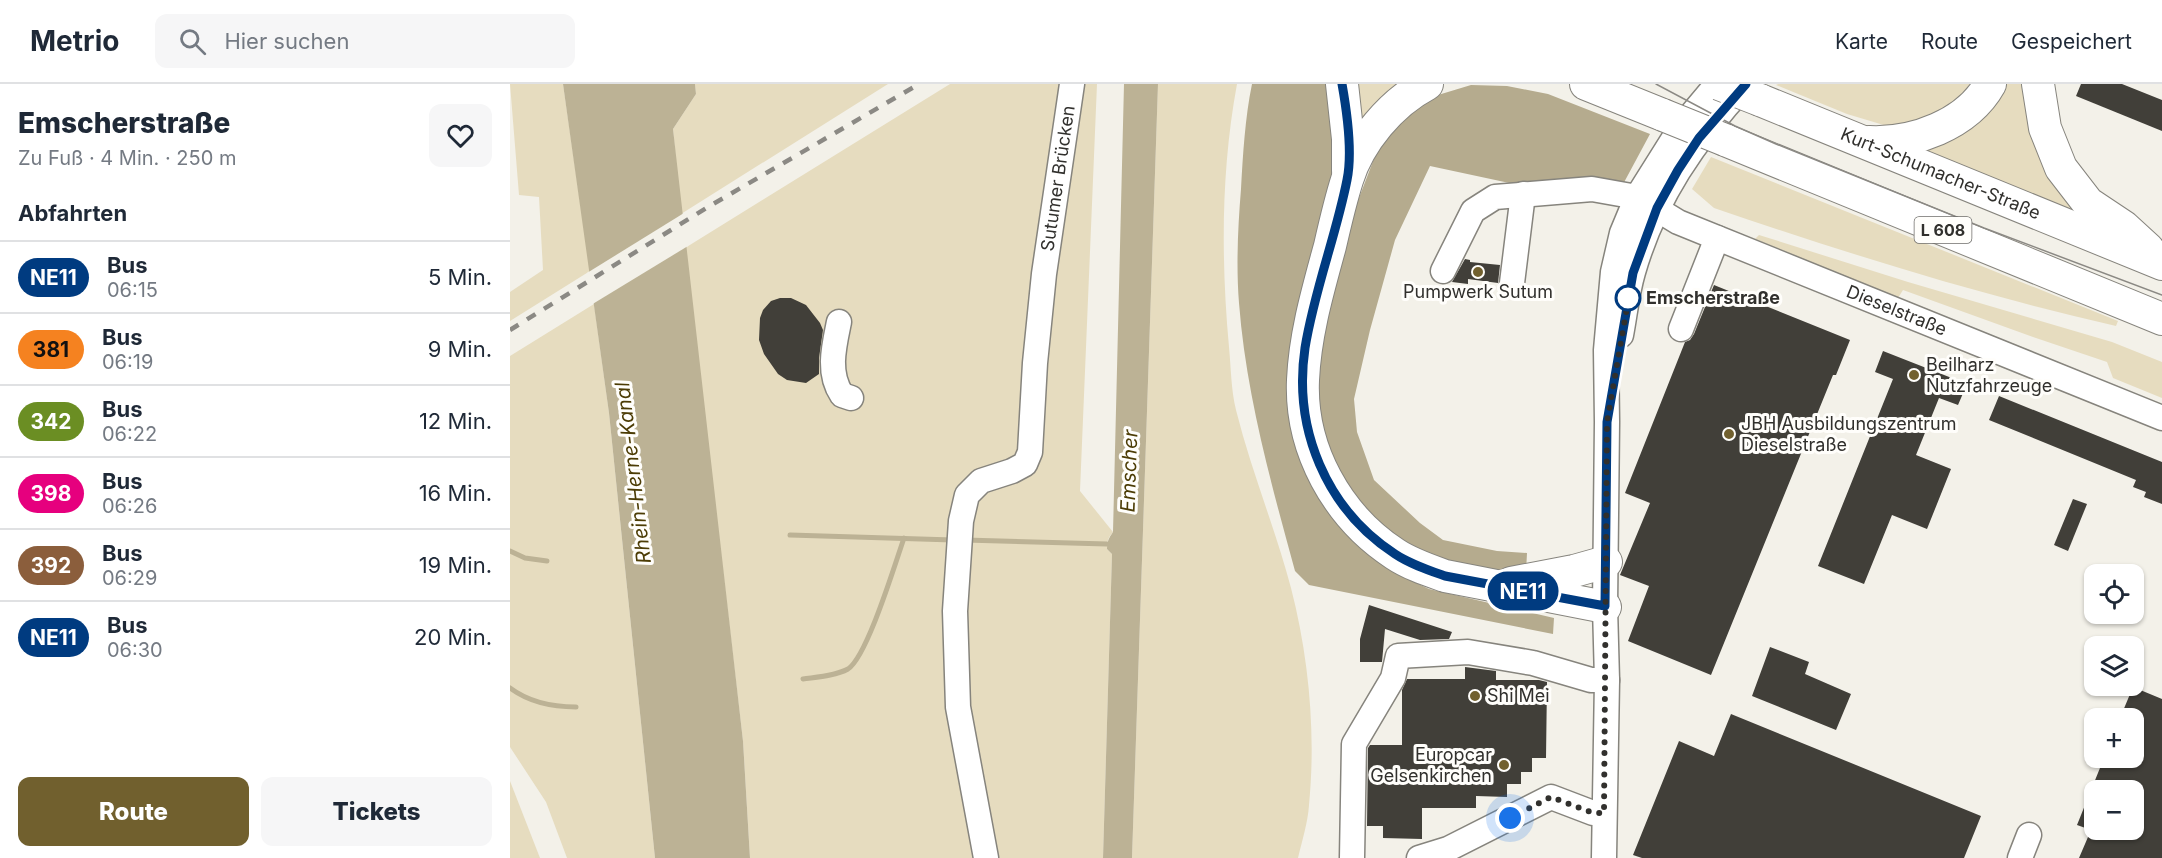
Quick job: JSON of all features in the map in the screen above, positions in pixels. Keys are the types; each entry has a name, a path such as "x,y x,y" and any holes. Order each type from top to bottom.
{"main road":[{"path":"1342,84 1348,139 1348,178"},
{"path":"1427,84 1393,106 1365,142 1348,178 1311,316 1305,350 1303,406 1307,430 1327,482 1352,517 1395,555 1445,576 1605,606"},
{"name":"L 608","path":"1586,84 2162,319"},
{"name":"Kurt-Schumacher-Straße","path":"1718,84 1753,92 1862,142 2162,262"},
{"path":"1862,142 1878,143 1905,139 1935,130 1956,119 1972,106 1990,84"},
{"path":"2038,84 2045,128 2061,168 2071,183 2088,203 2124,227 2162,262"},
{"path":"1496,586 1574,571 1606,562"}],"street":[{"name":"Sutumer Brücken","path":"986,858 958,707 955,611 961,521 967,495 981,481 1012,471 1025,464 1030,452 1035,363 1044,274 1072,84"},
{"path":"1647,203 1681,127 1718,84"},
{"path":"1604,858 1607,680 1606,350 1613,272 1622,233 1699,138 1753,92"},
{"path":"1443,271 1473,211 1495,197 1592,189 1647,203"},
{"path":"1512,283 1522,194"},
{"name":"Dieselstraße","path":"1647,203 1678,222 2162,418"},
{"path":"1681,329 1718,238"},
{"path":"839,322 833,375 842,395 851,398"},
{"path":"1352,858 1354,744 1393,678 1398,656 1468,652 1533,663 1591,680 1607,680"},
{"path":"1419,858 1448,849 1551,797 1593,813 1604,813"},
{"path":"2020,858 2029,834"}],"shaded area":[{"path":"510,84 563,84 590,271 510,321 510,292 543,270 539,197 519,195"},
{"path":"695,84 888,84 681,214 673,129 696,94"},
{"path":"950,84 1097,84 1080,491 1113,532 1107,546 1112,554 1103,858 750,858 743,741 685,248"},
{"path":"1158,84 1237,84 1228,149 1224,215 1226,314 1231,378 1234,402 1242,432 1291,588 1306,668 1311,723 1311,778 1307,818 1298,858 1132,858"},
{"path":"1252,84 1329,84 1335,162 1326,211 1293,338 1287,385 1294,433 1309,480 1351,536 1398,574 1429,589 1554,618 1553,634 1309,585 1295,571 1253,405 1242,337 1239,303 1239,217 1245,136"},
{"path":"1355,84 1407,84 1362,128"},
{"path":"1978,84 1949,110 1920,123 1887,126 1847,114 1776,85"},
{"path":"2003,84 2027,84 2102,224 1910,144"},
{"path":"1471,85 1507,86 1548,94 1650,134 1621,188 1514,184 1430,166 1395,240 1354,399 1357,432 1374,480 1420,523 1443,540 1497,551 1527,553 1526,572 1493,574 1447,565 1410,548 1372,519 1341,479 1326,442 1317,406 1315,367 1352,216 1377,151 1405,114 1438,95"},
{"path":"1711,157 2118,321 2116,326 2014,301 1914,272 1714,208 1692,189"},
{"path":"1759,235 2112,342 2162,362 2162,398 2113,378 2107,362 1903,290 1898,298 1755,239"},
{"path":"594,304 609,413 655,858 567,858 546,802 510,747 510,356"},
{"path":"510,781 540,858 510,858"}],"water":[{"name":"Rhein-Herne-Kanal","path":"563,84 695,84 696,94 673,129 743,741 750,858 655,858 609,413"},
{"name":"Emscher","path":"1124,84 1158,84 1132,858 1103,858 1112,554 1107,549 1107,544 1113,532"}],"pier":[{"path":"684,213 688,246 591,305 587,273"}],"building":[{"path":"2081,84 2122,84 2162,100 2162,131 2076,96"},
{"name":"Pumpwerk Sutum","path":"1465,259 1470,262 1500,265 1498,283 1468,279 1468,284 1452,282"},
{"name":"JBH Ausbildungszentrum Dieselstraße","path":"1714,285 1850,340 1836,375 1833,375 1711,675 1628,641 1649,586 1620,575 1650,503 1625,493 1685,342 1690,340 1694,334"},
{"path":"791,298 806,305 823,330 819,374 806,383 787,380 778,374 764,354 759,340 760,318 763,310 771,301"},
{"path":"1883,351 1967,384 1958,405 1939,398 1916,455 1951,469 1927,529 1892,515 1864,584 1818,566 1893,379 1875,372"},
{"path":"1999,396 2162,462 2162,504 2144,497 2146,492 2133,487 2136,480 1989,420"},
{"path":"2073,499 2087,504 2068,551 2054,545"},
{"path":"1369,605 1452,632 1449,639 1420,640 1385,629 1382,662 1360,662 1360,639"},
{"path":"1770,647 1809,662 1805,674 1851,694 1836,730 1752,696"},
{"path":"1465,667 1496,671 1496,680 1547,682 1546,758 1532,758 1532,772 1521,772 1521,784 1507,784 1507,797 1476,796 1476,808 1422,808 1422,839 1383,838 1383,826 1367,826 1368,748 1370,745 1402,745 1402,690 1407,679 1465,679"},
{"path":"2144,692 2162,699 2162,858 2079,858 2087,840 2144,840 2144,780 2095,780 2100,768 2144,768 2144,708 2124,708 2129,696 2144,696"},
{"path":"1731,714 1981,816 1964,858 1642,858 1633,855 1679,741 1714,756"},
{"path":"2084,808 2084,828 2077,825"}],"waterway":[{"path":"790,535 953,540"},
{"path":"803,679 837,673 848,669 855,661 864,647 880,609 904,538"},
{"path":"965,540 1107,544"},
{"path":"510,551 525,558 547,561"},
{"path":"510,688 542,703 576,707"}],"tram line":[{"path":"1656,84 1735,126 1776,144 1984,228 2162,295"}],"railway":[{"path":"510,330 708,207 919,84"}],"bus line":[{"name":"NE11","path":"1342,84 1348,139 1348,178 1311,316 1305,350 1303,381 1303,406 1307,430 1327,482 1341,504 1358,524 1395,555 1419,567 1445,576 1605,606 1607,422 1633,273 1657,208 1678,170 1699,138 1746,84"}],"place":[{"name":"Pumpwerk Sutum","path":"1478,272"},
{"name":"Emscherstraße","path":"1628,298"},
{"name":"Beilharz Nutzfahrzeuge","path":"1914,375"},
{"name":"JBH Ausbildungszentrum Dieselstraße","path":"1729,434"},
{"name":"Shi Mei","path":"1475,696"},
{"name":"Europcar Gelsenkirchen","path":"1504,765"}],"route":[{"path":"1510,818 1551,797 1593,813 1604,813 1607,680 1605,606 1607,422 1629,296 1628,298"}]}
